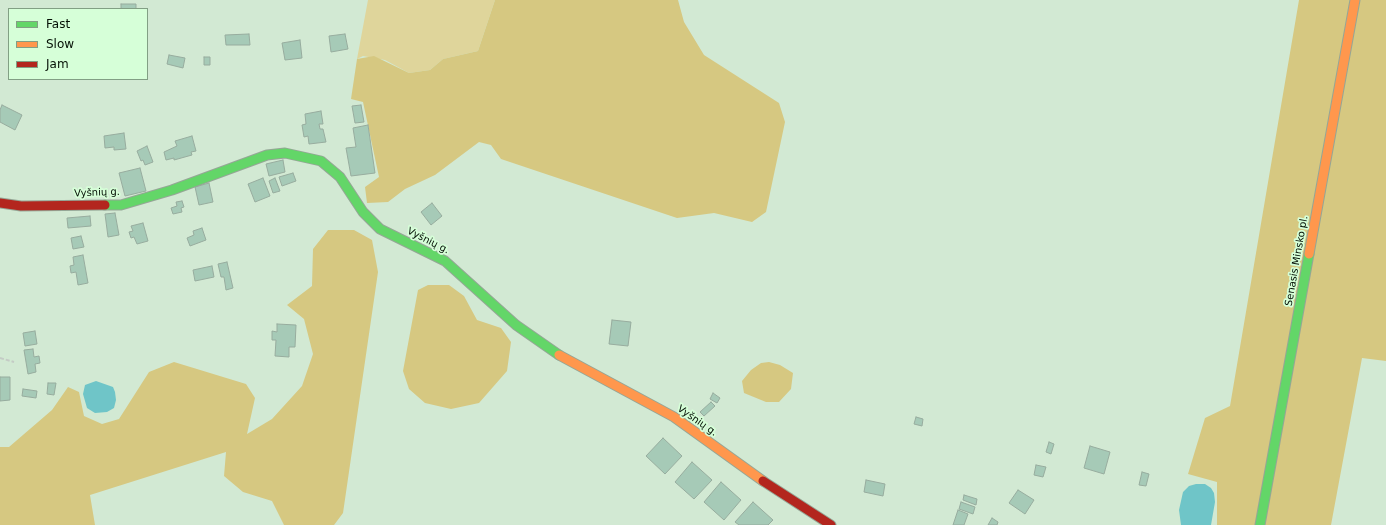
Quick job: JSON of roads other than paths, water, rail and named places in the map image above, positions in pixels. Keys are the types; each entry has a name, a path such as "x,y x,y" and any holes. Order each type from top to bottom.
{"street":[{"name":"Senasis Minsko pl.","path":"1260,525 1355,0"},
{"name":"Vyšnių g.","path":"0,203 21,206 121,204 172,190 267,155 285,153 300,155 321,161 340,178 363,212 380,228 445,261 468,280 516,325 554,352 674,417 724,454 831,525"}],"water":[{"path":"96,381 113,387 115,392 116,400 114,408 107,412 95,413 87,408 83,394 85,385"},
{"path":"1205,484 1211,488 1214,493 1215,502 1211,525 1181,525 1179,510 1183,492 1189,486"}]}
